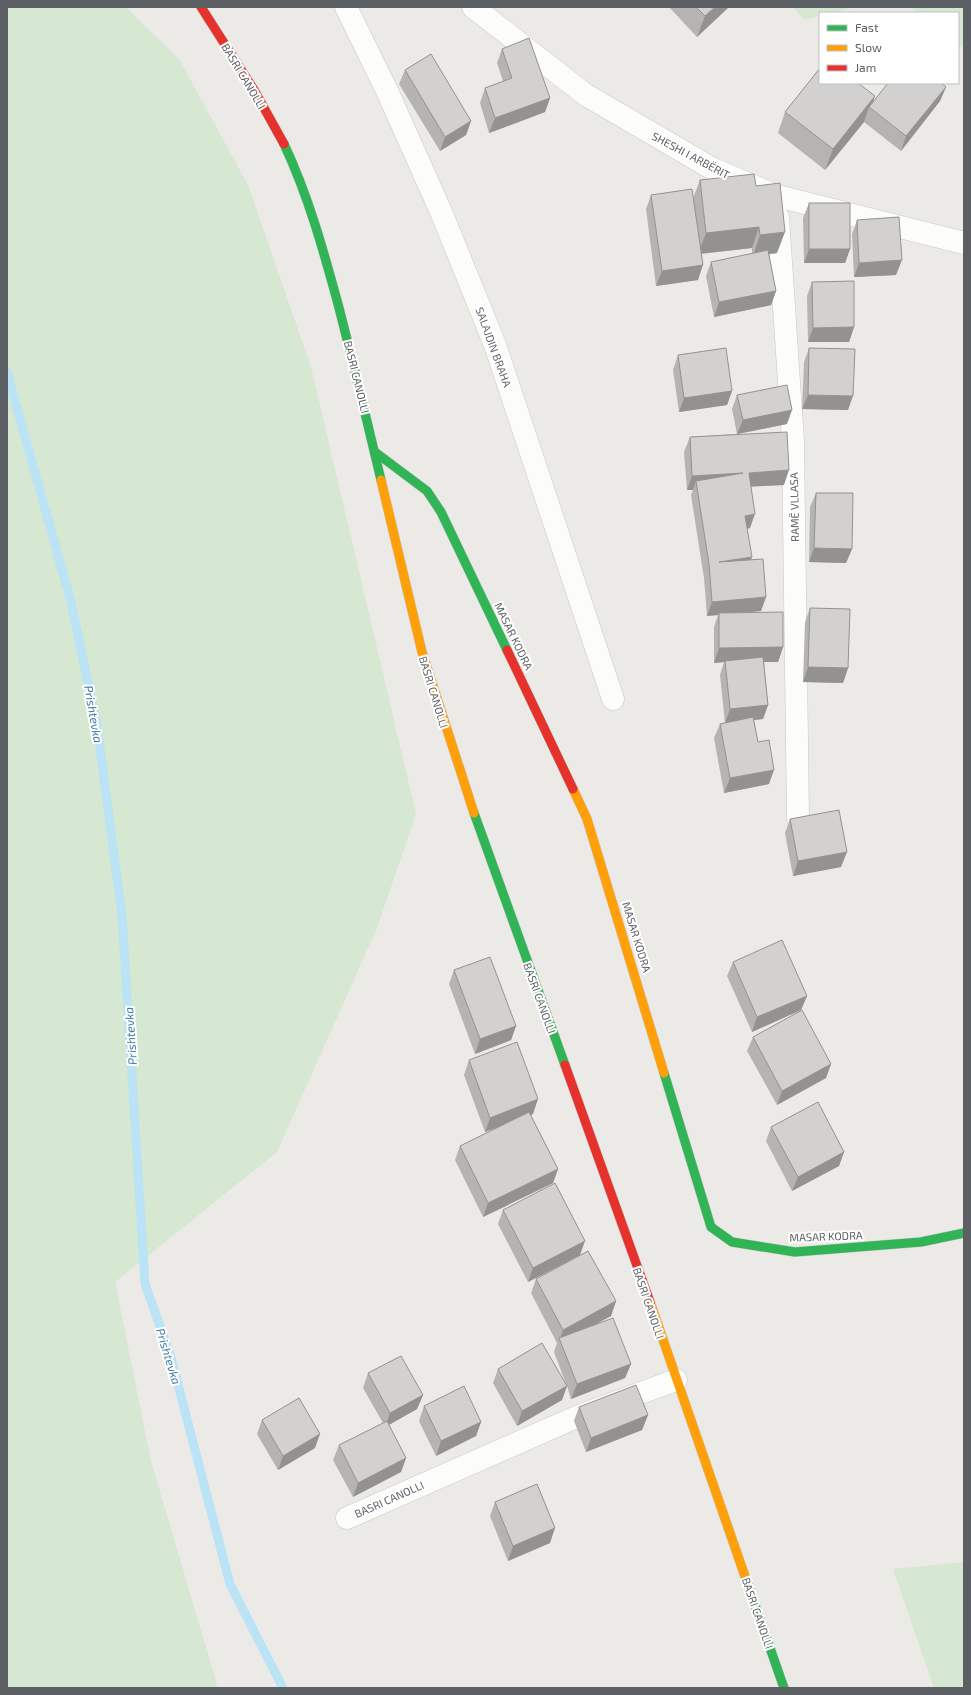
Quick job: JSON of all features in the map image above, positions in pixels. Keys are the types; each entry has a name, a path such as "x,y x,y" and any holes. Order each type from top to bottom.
{"main road":[{"name":"BASRI CANOLLI","path":"201,7 234,57 269,117 298,175 318,230 336,294 419,643 448,736 479,830 607,1182 784,1688"},
{"name":"MASAR KODRA","path":"374,452 427,491 441,512 587,819 711,1227 732,1242 795,1252 922,1242 964,1233"}],"street":[{"name":"SALAJDIN BRAHA","path":"346,7 388,93 442,214 495,345 613,699"},
{"name":"SHESHI I ARBËRIT","path":"474,7 586,95 713,169 777,196 964,244"},
{"name":"RAMË VLLASA","path":"777,196 793,442 798,818"},
{"name":"BASRI CANOLLI","path":"347,1518 581,1415 676,1380"}],"green space":[{"path":"7,7 126,7 179,59 248,185 311,367 416,814 377,928 277,1152 115,1282 151,1461 218,1688 7,1688"},
{"path":"794,7 856,7 835,12 819,12 819,16 803,20"},
{"path":"910,7 964,7 964,49 959,45 959,12 917,12"},
{"path":"964,1562 964,1688 934,1688 893,1569"}],"building":[{"path":"696,7 715,7 705,16"},
{"path":"529,38 550,98 495,118 485,88 512,78 502,49"},
{"path":"431,54 471,121 445,137 405,70"},
{"path":"819,69 819,84 859,84 875,96 833,149 785,112"},
{"path":"887,84 942,84 946,87 906,136 869,107"},
{"path":"754,174 756,186 780,183 785,232 760,235 759,227 706,233 700,180"},
{"path":"692,189 703,265 662,271 651,195"},
{"path":"809,203 850,203 850,249 809,249"},
{"path":"899,217 902,260 859,263 857,220"},
{"path":"768,250 776,291 719,302 711,262"},
{"path":"854,281 854,327 813,328 812,282"},
{"path":"726,348 732,391 684,398 678,355"},
{"path":"809,348 855,349 853,396 808,395"},
{"path":"787,385 792,410 743,420 737,395"},
{"path":"787,432 789,470 749,473 755,514 745,516 752,557 719,562 763,559 766,597 712,602 709,564 696,481 743,473 692,476 690,437"},
{"path":"816,493 853,493 852,549 814,548"},
{"path":"810,608 850,609 848,668 808,667"},
{"path":"783,612 783,647 719,648 719,613"},
{"path":"763,657 768,705 730,709 725,661"},
{"path":"753,717 758,742 769,740 774,770 730,778 720,724"},
{"path":"839,810 847,852 798,861 790,819"},
{"path":"782,940 807,996 757,1017 733,962"},
{"path":"490,957 516,1026 480,1039 454,970"},
{"path":"802,1010 831,1064 782,1091 753,1037"},
{"path":"517,1042 538,1099 490,1118 469,1060"},
{"path":"818,1102 844,1152 798,1177 771,1127"},
{"path":"529,1112 558,1169 488,1203 460,1146"},
{"path":"555,1183 585,1241 533,1268 503,1210"},
{"path":"588,1251 616,1301 563,1330 536,1279"},
{"path":"613,1318 631,1364 577,1384 559,1338"},
{"path":"542,1343 567,1386 522,1411 498,1369"},
{"path":"401,1356 423,1395 390,1413 368,1373"},
{"path":"636,1385 648,1415 591,1438 579,1407"},
{"path":"464,1386 481,1422 441,1441 424,1406"},
{"path":"299,1398 320,1434 283,1456 262,1420"},
{"path":"387,1421 406,1458 358,1483 339,1445"},
{"path":"537,1484 555,1528 513,1546 495,1502"}],"waterway":[{"name":"Prishtevka","path":"7,372 71,602 97,726 122,915 145,1284 170,1354 230,1584 283,1688"}],"traffic: fast":[{"path":"284,144 308,203 327,263 381,480"},
{"path":"375,452 427,491 441,512 507,650"},
{"path":"474,813 565,1065"},
{"path":"664,1073 711,1227 732,1242 795,1252 921,1242 964,1233"},
{"path":"749,1588 784,1688"}],"traffic: slow":[{"path":"381,480 422,652 474,813"},
{"path":"573,789 587,819 664,1073"},
{"path":"650,1302 749,1588"}],"traffic: jam":[{"path":"201,7 254,90 284,144"},
{"path":"507,650 573,789"},
{"path":"565,1065 650,1302"}]}
